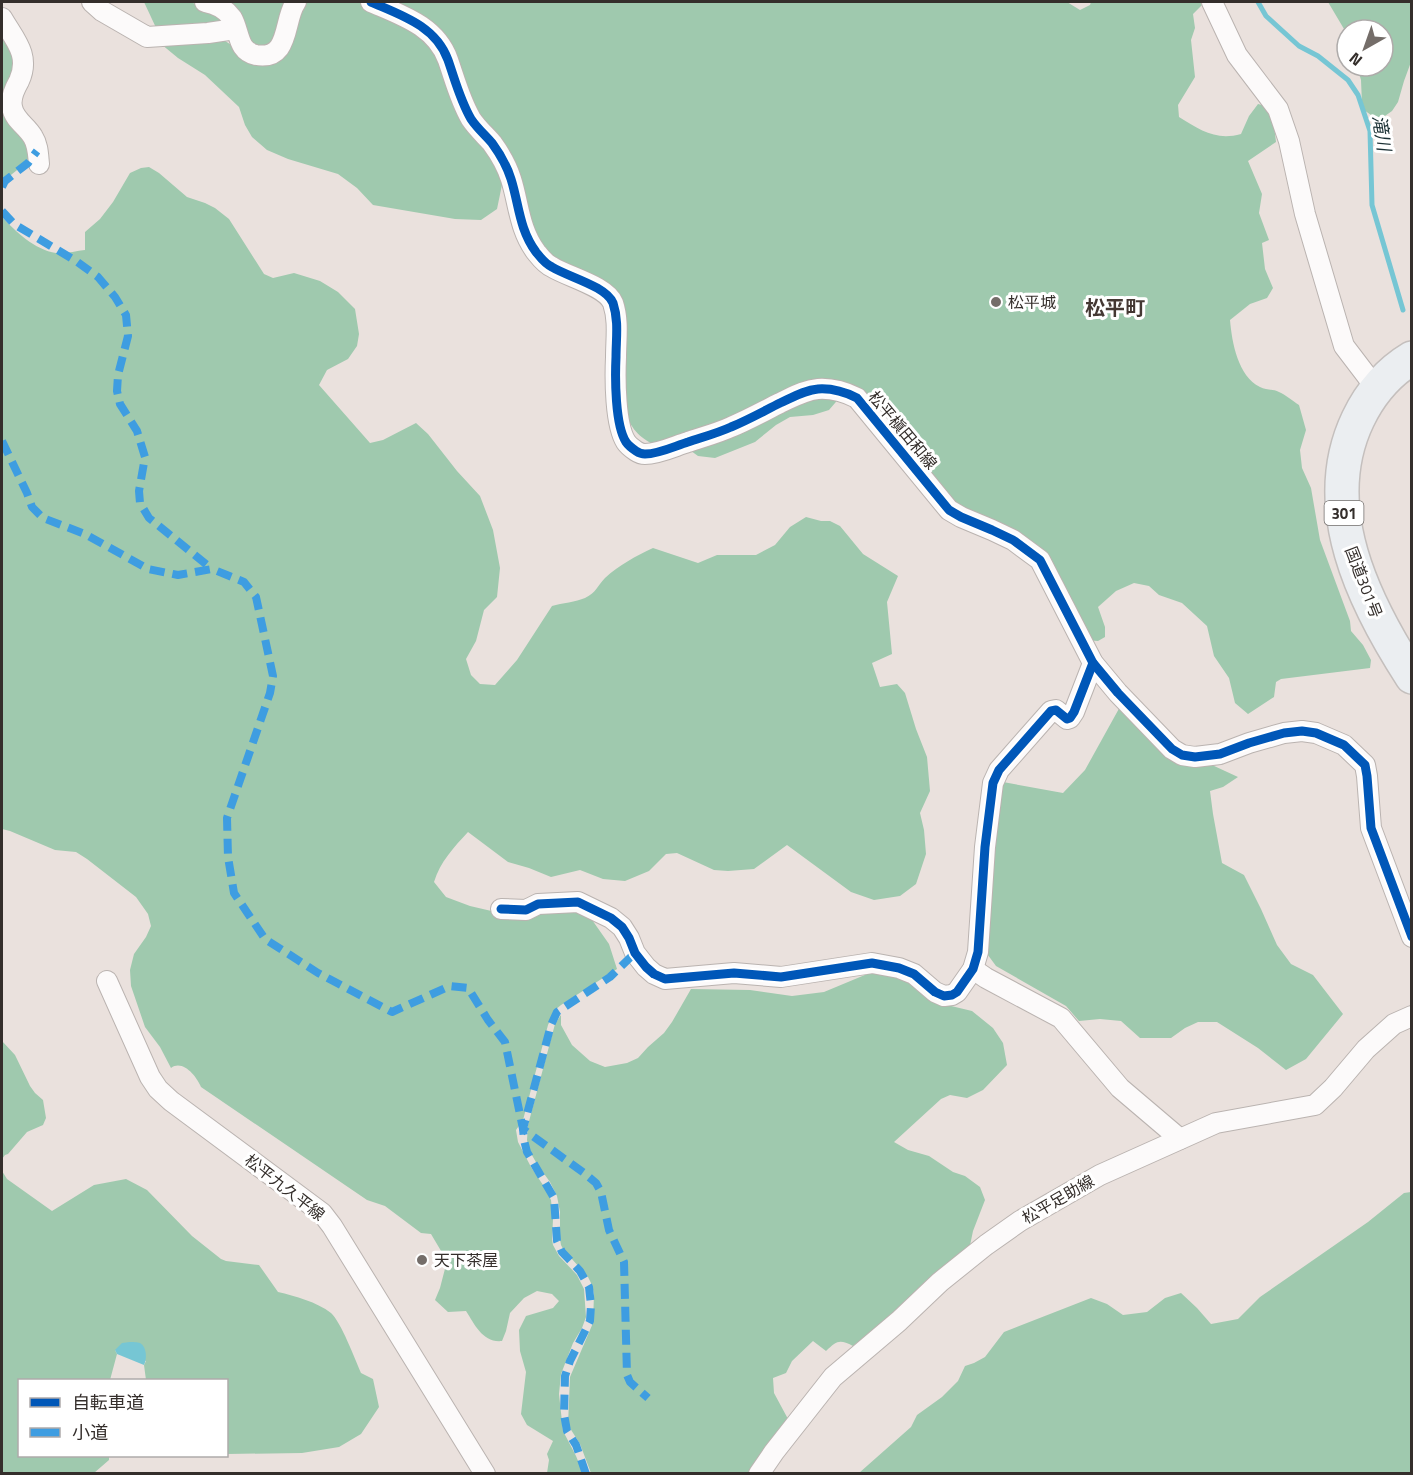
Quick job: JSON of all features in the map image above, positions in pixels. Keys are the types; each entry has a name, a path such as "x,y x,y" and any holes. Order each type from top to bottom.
{"highway":[{"name":"国道301号","path":"1411,668 1382,628 1366,594 1353,561 1341,493 1342,468 1352,431 1364,406 1376,388 1400,365 1412,358"}],"street":[{"path":"92,2 102,11 147,37 235,29"},
{"path":"205,2 218,5 225,11 232,19 239,42 247,51 257,55 267,55 283,45 290,11 296,2"},
{"name":"松平槇田和線","path":"371,2 411,19 434,36 442,48 464,106 505,164 512,180 518,213 529,241 543,261 600,289 612,302 617,333 617,406 626,442 636,451 643,454 657,452 729,428 803,392 831,389 858,398 949,510 1013,540 1040,560 1093,663 1118,693 1172,749 1195,757 1220,754 1267,738 1302,731 1316,733 1344,745 1365,765 1371,828 1412,937"},
{"path":"1212,2 1237,55 1278,109 1289,141 1305,214 1344,346 1376,388"},
{"path":"2,18 23,55 24,65 12,97 12,107 15,117 33,136 37,146 39,164"},
{"path":"501,909 526,910 538,904 578,902 611,918 622,927 635,953 654,974 665,980 734,973 781,978 872,963 914,974 935,992 944,996 952,995 957,992 973,969 979,946 985,847 993,783 999,770 1051,711 1056,710 1067,719 1070,718 1093,663"},
{"path":"973,969 1061,1018 1120,1088 1180,1139"},
{"name":"松平九久平線","path":"107,981 150,1077 158,1089 322,1214 332,1226 485,1473"},
{"name":"松平足助線","path":"759,1473 833,1377 899,1321 940,1282 1020,1221 1100,1175 1216,1123 1315,1105 1333,1088 1366,1049 1394,1024 1412,1016"}],"green space":[{"path":"144,2 188,2 211,7 228,22 158,32"},
{"path":"217,2 290,2 281,40 254,50"},
{"path":"301,2 360,2 423,31 489,147 503,180 497,209 481,220 455,219 373,205 357,188 338,174 288,159 267,150 252,137 239,107 205,75 161,44 219,37 260,60"},
{"path":"380,2 1067,2 1080,10 1090,5 1091,2 1200,2 1202,5 1193,14 1195,28 1191,40 1195,77 1178,105 1179,117 1208,133 1232,136 1241,134 1249,116 1258,104 1266,106 1273,117 1276,142 1248,161 1262,194 1259,213 1269,240 1262,243 1265,269 1273,288 1267,298 1250,304 1230,320 1232,339 1241,367 1252,382 1262,388 1282,393 1299,405 1306,430 1300,450 1302,468 1311,488 1320,540 1350,621 1351,631 1363,645 1371,660 1370,668 1281,679 1276,682 1274,697 1248,714 1235,703 1229,678 1214,656 1207,626 1182,603 1159,595 1149,586 1134,583 1116,591 1098,607 1105,627 1105,637 1098,641 1085,640 1074,621 1068,591 1059,577 961,513 852,388 656,446 644,439 632,427 623,409 623,316 550,261 479,124 451,58"},
{"path":"1328,2 1411,2 1411,62 1398,102 1392,111 1382,118 1364,110 1360,78 1395,78 1395,18 1338,18"},
{"path":"2,31 18,67 15,81 33,151 26,163 2,182"},
{"path":"149,167 187,197 215,208 229,219 264,274 273,278 294,273 320,281 338,292 355,309 359,334 357,346 348,359 327,370 319,385 370,443 383,440 416,423 480,496 493,530 500,568 497,597 484,610 476,641 466,659 471,675 480,684 495,685 517,660 552,606 589,596 616,569 653,548 698,563 717,555 756,555 775,545 790,527 806,517 830,521 840,526 863,554 898,576 887,602 892,654 872,663 880,687 897,684 905,693 927,757 930,791 920,813 926,854 916,884 900,896 874,900 851,892 787,845 754,869 728,871 714,870 677,853 666,854 649,871 625,881 603,879 580,870 551,877 508,862 468,832 444,861 434,882 446,897 470,906 500,913 570,910 590,917 609,944 617,969 555,1010 548,1025 523,1120 516,1130 518,1142 551,1200 553,1245 559,1256 577,1275 584,1289 586,1317 561,1374 559,1394 563,1431 583,1473 547,1473 549,1460 547,1454 553,1441 527,1425 521,1414 526,1372 520,1351 519,1330 526,1316 553,1308 559,1301 552,1294 537,1291 524,1298 510,1313 502,1341 495,1341 485,1336 466,1311 448,1312 435,1300 447,1261 431,1234 421,1233 385,1206 367,1200 201,1087 193,1074 185,1067 171,1068 160,1047 145,1027 131,986 130,970 134,954 151,926 148,914 136,897 76,852 55,850 2,829 2,217 26,239 48,251 63,253 85,250 85,232 100,219 113,202 130,173"},
{"path":"841,396 829,410 813,415 790,417 755,442 715,458 698,456 687,448 800,398"},
{"path":"1121,705 1212,765 1238,777 1223,787 1210,791 1222,863 1244,875 1277,945 1291,964 1313,975 1343,1014 1306,1059 1286,1070 1258,1048 1217,1022 1198,1022 1171,1038 1140,1038 1121,1021 1100,1019 1079,1021 1066,1006 996,966 985,951 990,834 1003,782 1063,793 1085,770"},
{"path":"872,972 916,982 947,1005 972,1011 993,1028 1003,1043 1007,1065 983,1090 967,1098 950,1095 941,1099 894,1142 908,1150 929,1156 980,1187 985,1200 973,1231 968,1255 917,1293 853,1346 838,1342 826,1351 813,1341 792,1361 786,1373 773,1378 774,1393 788,1419 792,1441 772,1473 591,1473 580,1444 568,1425 570,1377 593,1323 594,1294 588,1277 561,1245 557,1196 529,1150 527,1140 528,1125 555,1024 561,1015 561,1025 572,1045 590,1061 605,1067 627,1063 638,1058 664,1033 691,989 750,990 792,996 824,992"},
{"path":"2,1041 15,1055 30,1086 43,1100 46,1118 43,1125 27,1132 2,1159"},
{"path":"2,1171 7,1179 52,1211 94,1185 126,1179 147,1190 192,1236 221,1259 259,1265 278,1292 313,1303 331,1313 343,1332 361,1373 373,1379 379,1407 361,1434 339,1447 302,1453 228,1454 228,1379 146,1379 144,1365 146,1361 115,1350 117,1354 110,1379 18,1379 18,1457 109,1457 109,1460 94,1473 2,1473"},
{"path":"1411,1192 1411,1473 859,1473 911,1427 917,1415 942,1397 958,1381 965,1366 985,1357 1004,1332 1091,1298 1107,1304 1123,1315 1147,1312 1165,1298 1181,1293 1211,1324 1238,1319 1260,1297 1368,1222 1404,1193"}],"water":[{"path":"122,1343 140,1343 144,1347 146,1356 144,1365 117,1354 115,1350"}],"waterway":[{"name":"滝川","path":"1258,2 1266,16 1299,46 1318,56 1348,80 1358,95 1370,131 1372,205 1403,310"}],"marked path":[{"path":"2,187 5,181 28,163 37,151"},
{"path":"2,211 14,224 98,277 115,297 126,315 128,336 118,375 117,391 120,404 137,431 145,457 139,491 140,503 149,518 212,569"},
{"path":"2,441 32,507 43,518 85,534 148,569 178,575 212,569 244,582 256,597 273,676 270,693 227,818 228,857 234,893 265,939 318,973 392,1012 450,986 468,988 505,1042 523,1129 584,1173 596,1183 601,1192 609,1230 624,1262 627,1375 630,1382 648,1398"},
{"path":"586,1474 576,1445 567,1431 564,1414 565,1376 590,1321 589,1287 580,1271 562,1252 557,1241 554,1198 527,1152 523,1129 551,1025 557,1012 610,977 635,953"}],"cycle path":[{"path":"371,2 416,23 435,38 442,48 471,119 492,143 505,165 526,234 539,256 549,266 603,292 613,303 617,323 618,413 622,434 631,447 643,454 661,451 726,429 794,396 813,390 834,390 857,398 949,510 1013,540 1040,560 1093,663 1118,693 1172,749 1182,755 1195,757 1220,754 1284,733 1302,731 1316,733 1344,745 1365,765 1371,828 1412,937"},
{"path":"501,909 526,910 538,904 578,902 611,918 622,927 635,953 646,967 665,979 734,973 781,977 872,963 899,968 914,974 935,992 944,996 952,995 957,992 973,969 978,952 985,847 993,783 999,770 1051,711 1056,710 1067,719 1070,718 1093,663"}],"place":[{"name":"松平城","path":"996,302"},
{"name":"天下茶屋","path":"422,1260"}],"district":[{"name":"松平町","path":"1115,307"}]}
